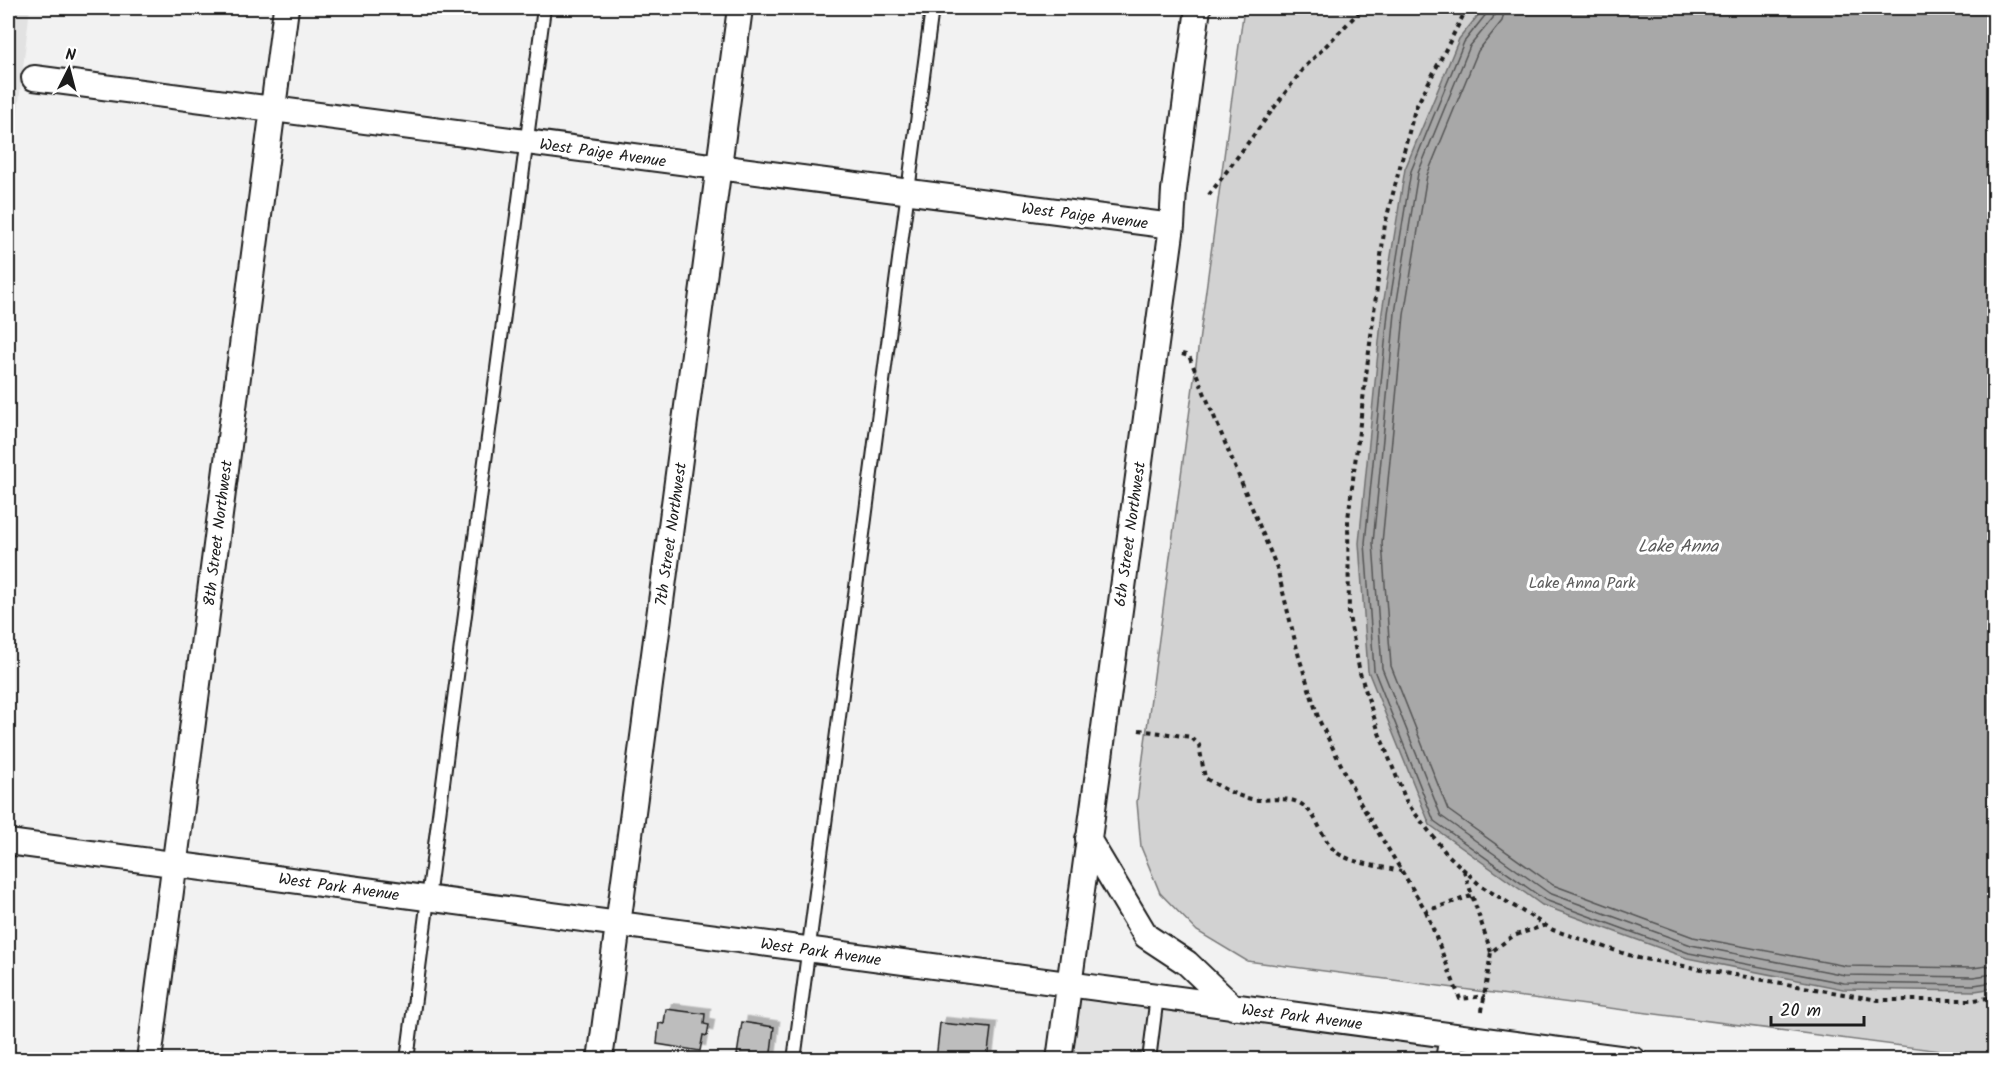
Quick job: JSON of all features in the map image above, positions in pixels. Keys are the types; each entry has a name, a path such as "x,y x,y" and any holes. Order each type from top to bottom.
{"street":[{"name":"8th Street Northwest","path":"149,1059 286,8"},
{"name":"7th Street Northwest","path":"600,1059 740,8"},
{"name":"6th Street Northwest","path":"1059,1059 1172,226 1174,190 1198,8"},
{"name":"West Paige Avenue","path":"34,78 1172,226"},
{"path":"1088,839 1146,936 1187,963 1233,1007"},
{"name":"West Park Avenue","path":"8,842 1634,1059"},
{"path":"1448,1059 1452,1036"}],"lane":[{"path":"406,1059 544,8"},
{"path":"794,1059 932,8"},
{"path":"1149,1059 1157,996"}],"path":[{"path":"1209,195 1303,69 1363,8"},
{"path":"1467,8 1415,109 1385,224 1348,519 1349,616 1360,673 1379,733 1407,803 1446,854 1481,886 1553,930 1638,958 1878,1000 1974,1000 1995,997"},
{"path":"1155,348 1189,356 1277,568 1299,657 1319,720 1359,801 1426,911 1460,999 1485,996"},
{"path":"1139,730 1191,737 1199,745 1205,778 1226,791 1257,800 1294,800 1306,807 1319,823 1326,840 1336,853 1357,861 1401,871"},
{"path":"1463,869 1491,952 1477,1039"},
{"path":"1426,911 1471,896"},
{"path":"1491,952 1513,936 1546,926"}],"shaded area":[{"path":"8,8 30,8 8,195"},
{"path":"1068,984 1634,1060 1058,1060"}],"green space":[{"name":"Lake Anna","path":"1244,8 1994,8 1994,1058 1247,961 1197,931 1160,893 1141,847 1137,802"}],"water":[{"name":"Lake Anna","path":"1484,8 1994,8 1994,988 1975,991 1843,989 1687,958 1542,905 1430,825 1368,671 1359,543 1382,312 1405,169 1459,39"}],"building":[{"path":"666,1009 705,1014 704,1024 709,1025 707,1036 703,1035 700,1051 657,1044 659,1023 664,1024"},
{"path":"742,1022 774,1027 770,1060 737,1055"},
{"path":"940,1023 991,1028 987,1060 936,1060"}],"park label":[{"name":"Lake Anna Park","path":"1582,582"}]}
